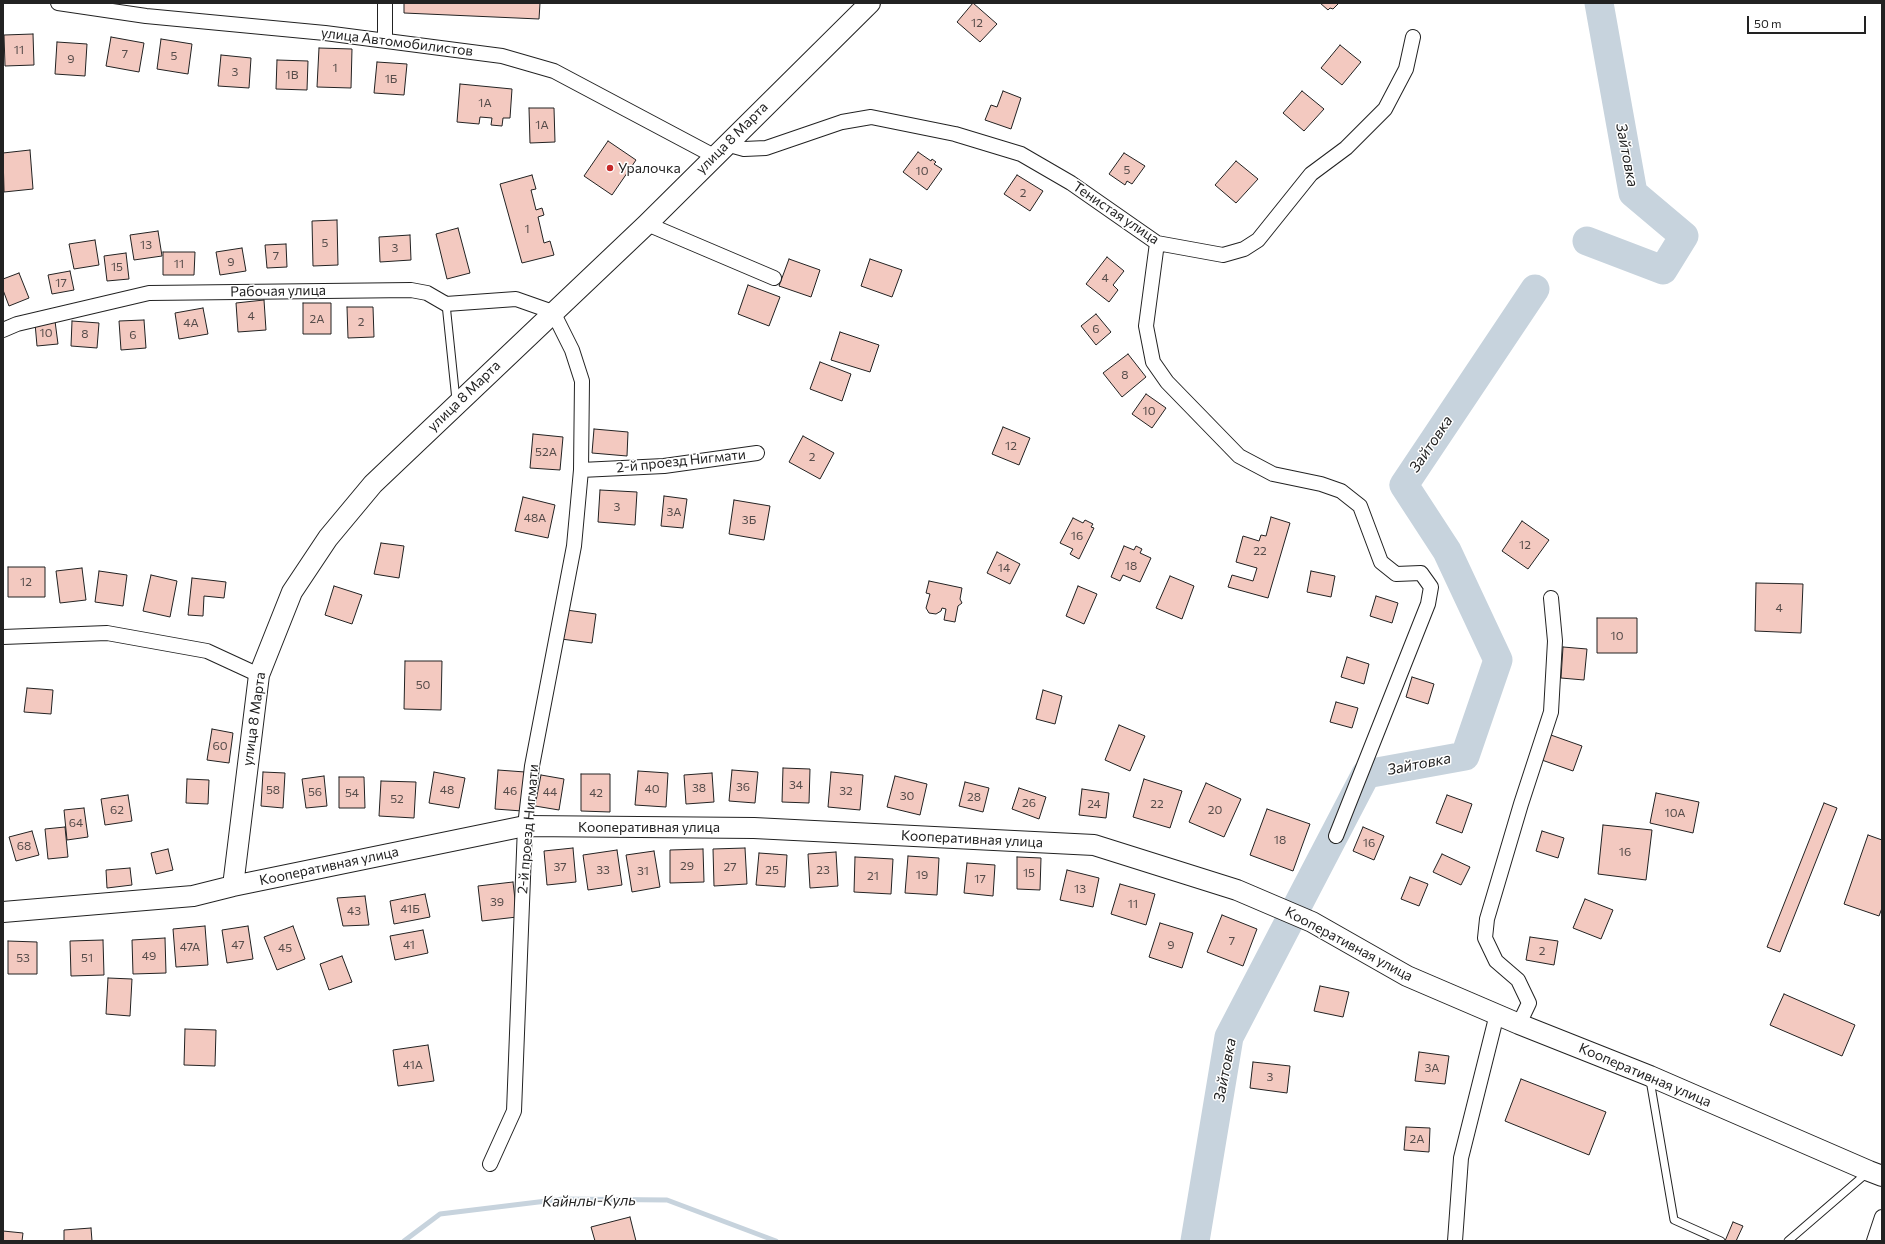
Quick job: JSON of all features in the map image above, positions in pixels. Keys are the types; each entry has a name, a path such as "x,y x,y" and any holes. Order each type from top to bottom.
{"main road":[{"name":"улица 8 Марта","path":"233,886 259,675 292,592 328,538 373,484 647,224 870,3"},
{"name":"Кооперативная улица","path":"3,912 192,896 233,886 525,826 754,828 1094,846 1237,890 1312,922 1407,976 1518,1024 1650,1076 1875,1174"}],"street":[{"name":"улица Автомобилистов","path":"58,3 146,16 385,40 502,56 554,71 720,150"},
{"path":"385,40 386,3"},
{"name":"Тенистая улица","path":"720,150 766,148 842,122 871,117 955,134 1020,154 1071,183 1157,243 1223,255 1244,249 1258,240 1311,174 1346,148 1385,109 1406,69 1413,37"},
{"path":"647,224 774,278"},
{"path":"1157,243 1146,326 1153,362 1167,382 1239,456 1273,474 1321,484 1341,491 1360,506 1381,562 1396,574 1422,573 1431,586 1428,604 1336,836"},
{"name":"Рабочая улица","path":"3,330 17,324 148,293 411,290 427,292 446,304"},
{"path":"446,304 516,299 553,312"},
{"name":"2-й проезд Нигмати","path":"490,1164 514,1111 525,826 532,766 574,546 581,470 582,381 572,350 553,312"},
{"name":"2-й проезд Нигмати","path":"581,470 664,466 757,453"},
{"path":"1518,1024 1529,1004 1518,980 1496,961 1485,938 1489,912 1521,804 1551,712 1556,641 1552,598"},
{"path":"3,637 106,633 206,651 259,675"},
{"path":"1455,1241 1461,1158 1497,1014"},
{"path":"1874,1241 1882,1217"}],"lane":[{"path":"446,304 457,403"},
{"path":"1650,1076 1674,1220 1721,1241"},
{"path":"1788,1241 1875,1174"}],"building":[{"path":"404,3 540,3 539,19 404,13"},
{"path":"973,3 997,24 980,42 957,22"},
{"path":"1320,3 1339,3 1333,9 1330,8 1328,10"},
{"path":"33,34 34,65 5,66 4,35"},
{"path":"111,37 144,43 139,72 106,66"},
{"path":"161,39 192,44 188,74 157,69"},
{"path":"57,42 87,44 85,76 55,74"},
{"path":"1340,45 1361,62 1342,85 1321,68"},
{"path":"319,48 352,49 351,88 317,87"},
{"path":"221,55 251,58 249,88 218,86"},
{"path":"277,60 308,61 307,90 276,89"},
{"path":"377,62 407,64 404,95 374,93"},
{"path":"460,84 512,89 510,118 503,118 502,126 491,125 492,118 480,117 479,124 457,122"},
{"path":"1003,91 1021,98 1011,129 985,120 991,105 997,107"},
{"path":"1302,91 1324,109 1304,131 1283,113"},
{"path":"529,108 554,108 555,142 530,143"},
{"name":"Уралочка","path":"608,141 636,160 612,195 584,176"},
{"path":"30,150 33,189 4,192 3,153"},
{"path":"918,152 931,161 932,159 936,162 934,164 942,169 927,190 903,172"},
{"path":"1124,153 1145,166 1132,184 1127,181 1125,185 1109,174"},
{"path":"1236,161 1258,179 1236,203 1215,185"},
{"path":"532,175 536,189 531,190 536,210 542,208 544,215 538,217 544,243 550,241 554,255 522,263 500,184"},
{"path":"1017,175 1043,191 1030,211 1004,194"},
{"path":"337,220 338,265 313,266 312,221"},
{"path":"458,228 470,273 447,279 436,234"},
{"path":"158,231 162,256 134,260 130,235"},
{"path":"410,235 411,260 380,262 379,237"},
{"path":"95,240 99,265 74,269 69,244"},
{"path":"286,244 287,267 267,268 265,245"},
{"path":"242,248 246,271 220,275 216,252"},
{"path":"163,252 195,252 194,275 163,275"},
{"path":"126,253 129,279 107,281 104,256"},
{"path":"1107,257 1124,271 1113,285 1118,290 1109,302 1086,284"},
{"path":"789,259 820,270 811,297 779,286"},
{"path":"870,259 902,270 892,297 861,286"},
{"path":"70,271 74,290 52,294 48,275"},
{"path":"19,273 29,298 9,306 3,290 3,279"},
{"path":"748,285 780,297 769,326 738,314"},
{"path":"264,300 266,330 238,332 236,303"},
{"path":"303,303 331,303 331,334 303,334"},
{"path":"347,307 373,307 374,337 348,338"},
{"path":"203,308 208,334 179,339 175,313"},
{"path":"1096,314 1111,332 1096,345 1081,326"},
{"path":"144,320 146,348 121,350 119,321"},
{"path":"55,321 58,344 37,346 35,323"},
{"path":"72,321 99,323 97,348 71,346"},
{"path":"840,332 879,345 870,372 831,360"},
{"path":"1128,354 1146,377 1122,397 1103,373"},
{"path":"820,362 851,374 842,401 810,389"},
{"path":"1146,394 1166,408 1152,428 1132,414"},
{"path":"1003,427 1030,438 1019,465 992,454"},
{"path":"594,429 628,432 627,456 592,453"},
{"path":"533,434 563,437 560,470 530,468"},
{"path":"803,436 834,453 820,479 789,462"},
{"path":"600,490 637,492 635,525 598,522"},
{"path":"664,496 687,499 683,528 661,526"},
{"path":"523,497 555,505 548,538 515,531"},
{"path":"734,500 770,506 764,540 729,534"},
{"path":"1271,517 1290,523 1268,598 1228,587 1232,575 1253,581 1257,568 1236,562 1243,536 1259,541 1261,535 1266,536"},
{"path":"1073,518 1083,523 1085,520 1093,524 1091,527 1094,528 1079,559 1070,554 1073,549 1060,543"},
{"path":"1522,521 1549,540 1528,569 1502,551"},
{"path":"381,543 404,546 399,578 374,574"},
{"path":"1124,546 1134,550 1136,546 1142,549 1140,553 1151,558 1140,582 1123,575 1120,581 1111,577"},
{"path":"997,552 1020,564 1010,584 987,573"},
{"path":"8,567 45,567 45,597 8,597"},
{"path":"82,568 86,600 60,603 56,571"},
{"path":"99,571 127,575 123,606 95,602"},
{"path":"1311,571 1335,576 1331,597 1307,592"},
{"path":"151,575 177,581 170,617 143,611"},
{"path":"1170,576 1194,586 1182,619 1156,608"},
{"path":"192,578 226,582 224,598 204,596 203,616 188,615"},
{"path":"929,581 962,588 960,599 962,603 958,606 955,622 944,620 946,609 942,608 941,611 936,614 929,613 926,608 930,594 926,593"},
{"path":"1756,583 1803,584 1801,633 1755,631"},
{"path":"334,586 362,595 352,624 325,615"},
{"path":"1078,586 1097,594 1084,624 1066,616"},
{"path":"1376,596 1398,603 1392,623 1370,616"},
{"path":"566,610 596,614 592,643 561,639"},
{"path":"1597,618 1637,618 1637,653 1597,653"},
{"path":"1563,647 1587,649 1584,680 1561,678"},
{"path":"1347,657 1369,664 1364,684 1341,677"},
{"path":"405,661 442,661 441,710 404,709"},
{"path":"1412,677 1434,684 1428,704 1406,697"},
{"path":"27,688 53,690 51,714 24,712"},
{"path":"1043,690 1062,696 1055,724 1036,719"},
{"path":"1336,702 1358,708 1352,728 1330,722"},
{"path":"1119,725 1145,736 1130,771 1105,760"},
{"path":"212,729 233,733 229,763 207,760"},
{"path":"1548,734 1582,746 1573,771 1539,759"},
{"path":"783,768 810,769 809,803 782,802"},
{"path":"498,770 525,772 522,811 495,809"},
{"path":"732,770 758,772 755,803 729,801"},
{"path":"638,771 668,773 666,807 635,805"},
{"path":"263,772 285,773 283,808 261,806"},
{"path":"434,772 465,778 459,808 429,803"},
{"path":"831,772 863,775 860,810 828,807"},
{"path":"712,773 714,802 686,804 684,775"},
{"path":"581,774 610,774 610,812 581,811"},
{"path":"541,775 564,779 559,810 535,806"},
{"path":"324,776 327,806 306,808 302,779"},
{"path":"895,776 927,784 920,815 887,807"},
{"path":"339,777 364,777 365,808 339,808"},
{"path":"187,779 209,780 208,804 186,803"},
{"path":"1144,779 1182,791 1170,828 1133,817"},
{"path":"381,781 416,782 414,818 379,816"},
{"path":"965,782 989,788 983,812 959,806"},
{"path":"1206,783 1241,799 1224,837 1189,822"},
{"path":"1019,788 1046,797 1039,819 1012,809"},
{"path":"1082,789 1109,793 1106,818 1079,815"},
{"path":"1656,793 1699,802 1693,833 1650,823"},
{"path":"128,795 132,821 105,825 101,799"},
{"path":"1447,795 1472,804 1462,833 1436,823"},
{"path":"1824,803 1837,808 1780,952 1767,947"},
{"path":"84,808 88,837 67,840 64,810"},
{"path":"1267,809 1310,824 1293,871 1250,855"},
{"path":"1603,825 1652,830 1646,880 1598,874"},
{"path":"65,827 68,857 48,859 45,829"},
{"path":"1363,827 1384,836 1374,860 1353,851"},
{"path":"32,831 39,855 16,861 9,837"},
{"path":"1542,831 1564,838 1558,858 1536,851"},
{"path":"1868,835 1882,840 1882,908 1879,916 1844,904"},
{"path":"573,848 576,882 547,885 544,851"},
{"path":"745,848 747,884 714,886 713,849"},
{"path":"168,849 173,870 156,874 151,853"},
{"path":"703,849 704,882 670,883 670,850"},
{"path":"617,850 622,885 588,890 583,855"},
{"path":"654,851 660,887 632,892 626,855"},
{"path":"836,852 838,886 810,888 808,854"},
{"path":"759,853 787,855 785,887 756,885"},
{"path":"1442,854 1470,867 1461,885 1433,872"},
{"path":"908,856 939,858 937,895 905,893"},
{"path":"855,857 893,859 891,894 854,892"},
{"path":"1017,857 1041,858 1040,890 1017,889"},
{"path":"967,863 995,865 993,896 964,893"},
{"path":"130,868 132,885 107,888 106,870"},
{"path":"1067,870 1099,878 1093,907 1060,900"},
{"path":"1410,877 1428,884 1419,906 1401,899"},
{"path":"513,882 517,917 482,921 478,886"},
{"path":"1120,884 1155,894 1146,925 1111,914"},
{"path":"425,894 430,917 394,924 390,901"},
{"path":"365,896 369,925 343,926 337,898"},
{"path":"1585,899 1613,910 1601,939 1573,928"},
{"path":"1222,915 1257,929 1243,966 1207,952"},
{"path":"1160,923 1193,933 1182,968 1149,957"},
{"path":"205,926 208,965 176,967 173,929"},
{"path":"248,926 253,959 227,963 222,930"},
{"path":"293,926 305,959 277,970 264,937"},
{"path":"423,930 428,953 395,960 390,936"},
{"path":"1530,937 1558,941 1554,965 1526,960"},
{"path":"165,938 166,973 133,974 132,940"},
{"path":"103,940 104,975 71,976 70,941"},
{"path":"8,941 37,942 37,974 8,974"},
{"path":"342,956 352,982 329,990 320,964"},
{"path":"108,978 132,979 130,1016 106,1014"},
{"path":"1320,986 1349,992 1343,1017 1314,1011"},
{"path":"1784,994 1855,1025 1842,1056 1770,1025"},
{"path":"185,1029 216,1030 215,1066 184,1065"},
{"path":"428,1045 434,1081 398,1086 393,1050"},
{"path":"1419,1052 1449,1056 1445,1084 1415,1081"},
{"path":"1253,1062 1290,1066 1287,1093 1250,1088"},
{"path":"1521,1079 1606,1112 1589,1155 1505,1121"},
{"path":"1406,1127 1430,1128 1429,1152 1404,1150"},
{"path":"630,1217 636,1241 595,1241 591,1227"},
{"path":"1733,1222 1743,1226 1736,1241 1725,1241"},
{"path":"91,1228 92,1241 64,1241 64,1230"},
{"path":"3,1231 23,1233 22,1241 3,1241"}],"waterway":[{"name":"Зайтовка","path":"1587,241 1663,270 1684,236 1633,193 1599,3"},
{"name":"Зайтовка","path":"1195,1241 1229,1037 1366,774 1465,756 1498,660 1447,551 1404,485 1535,289"},
{"name":"Кайнлы-Куль","path":"404,1241 440,1214 563,1199 667,1200 776,1241"}],"place":[{"name":"Уралочка","path":"610,168"}]}
